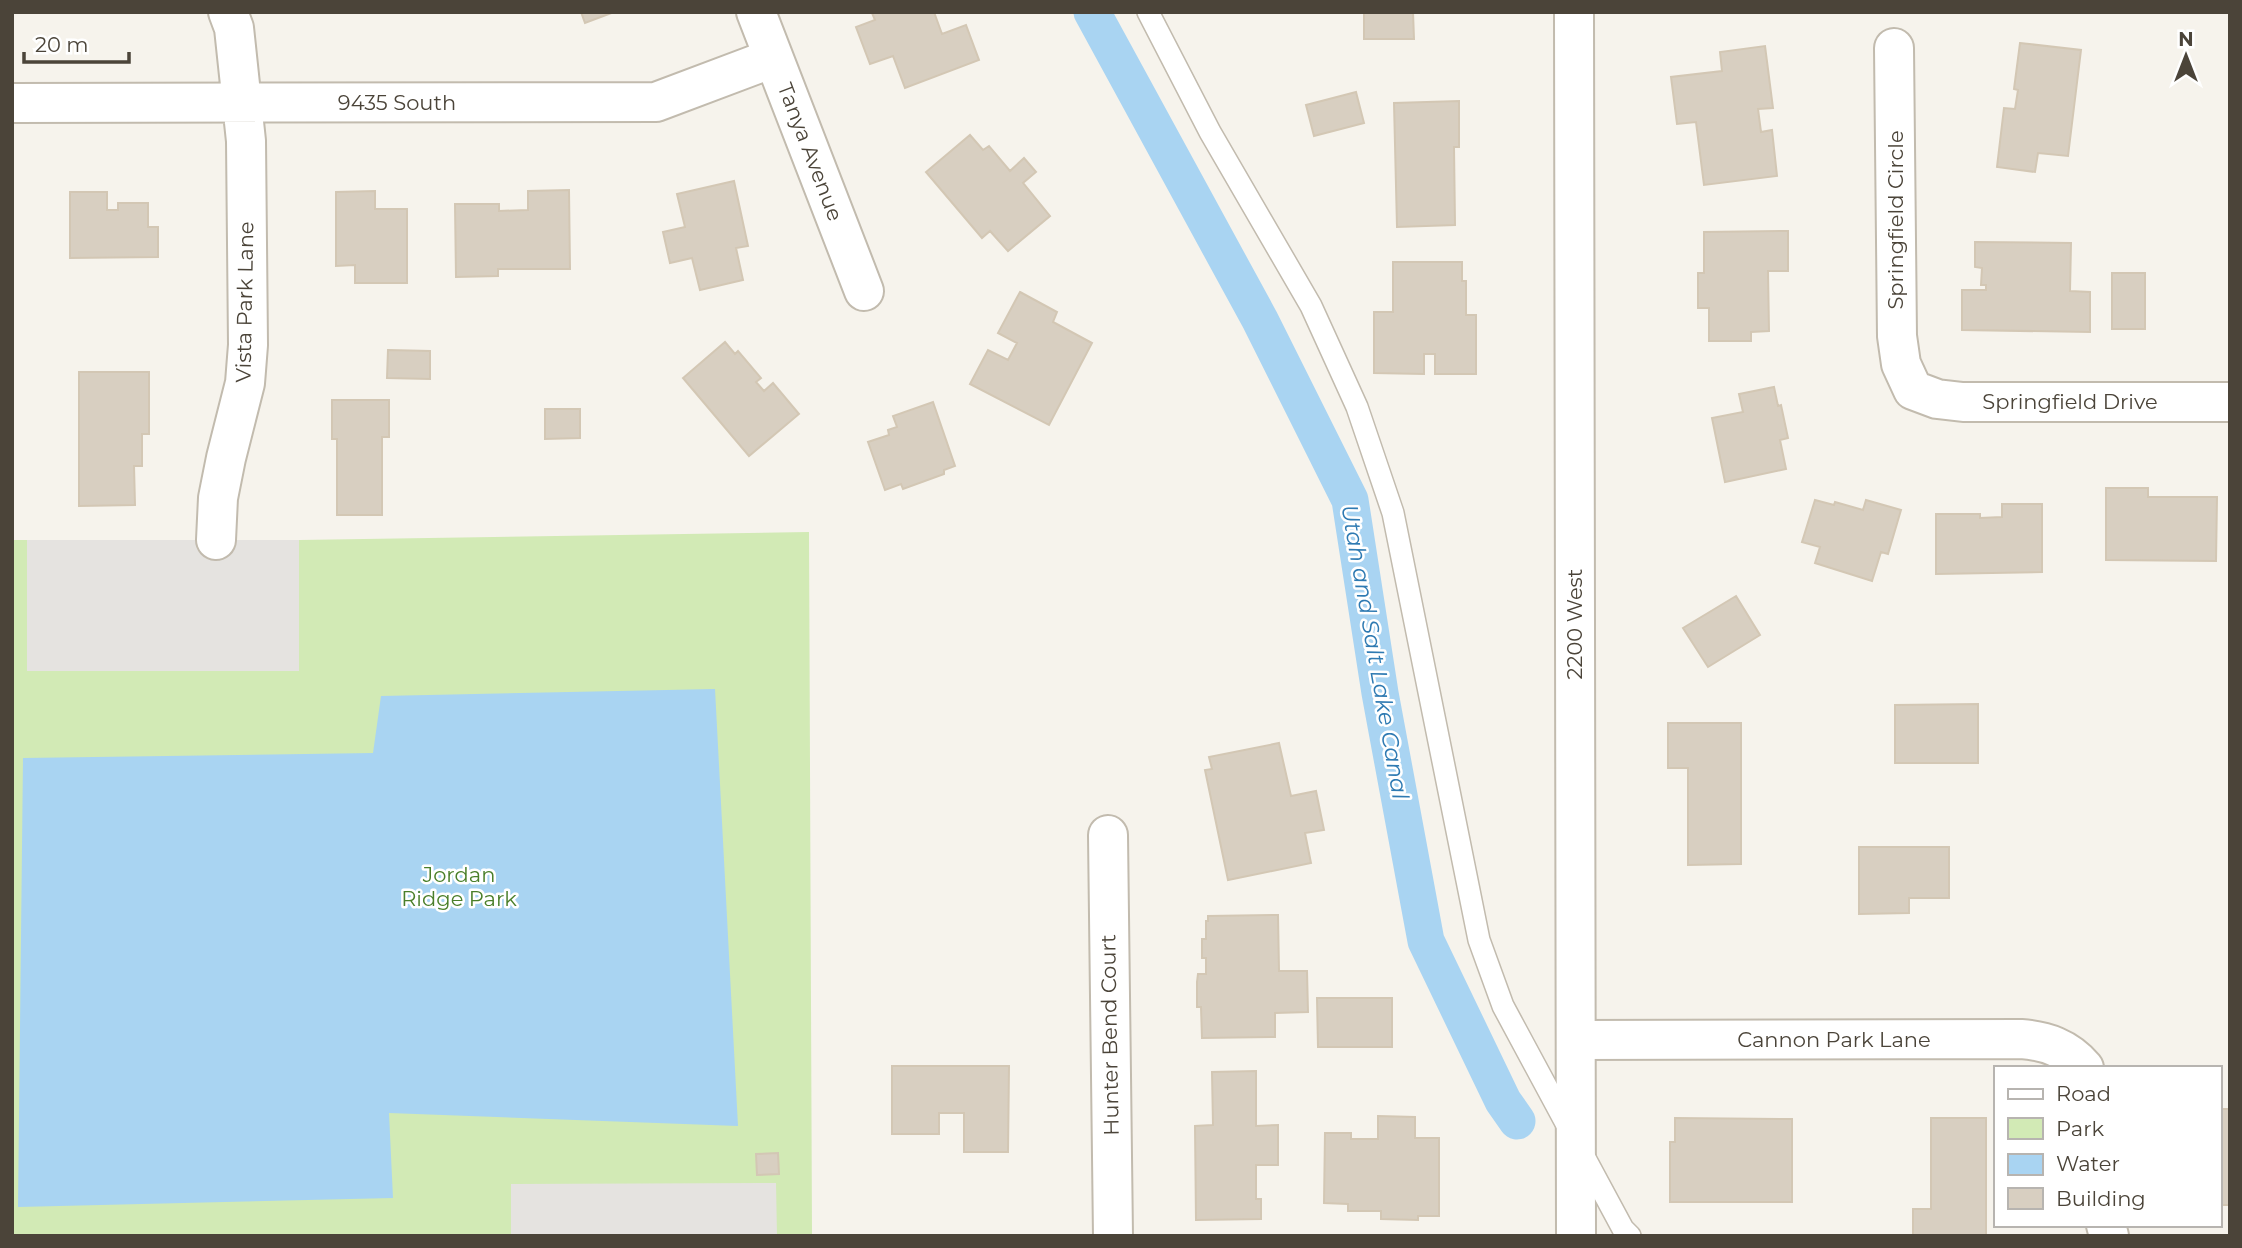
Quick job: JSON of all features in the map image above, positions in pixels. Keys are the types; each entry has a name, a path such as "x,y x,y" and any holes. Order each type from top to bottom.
{"street":[{"name":"Vista Park Lane","path":"216,540 218,498 246,383 248,345 246,141 234,28 229,12"},
{"name":"Tanya Avenue","path":"756,12 864,291"},
{"name":"2200 West","path":"1574,12 1576,1236"},
{"name":"Springfield Circle","path":"1894,48 1897,336 1900,364 1913,390"},
{"name":"9435 South","path":"12,103 656,102 773,58"},
{"name":"Springfield Drive","path":"1913,390 1937,399 1963,402 2230,402"},
{"name":"Hunter Bend Court","path":"1108,835 1113,1236"},
{"name":"Cannon Park Lane","path":"1576,1040 2021,1039 2052,1044 2066,1051 2082,1066"}],"lane":[{"path":"1149,12 1210,132 1311,306 1357,407 1393,513 1479,940 1503,1006 1623,1229 1630,1236"}],"green space":[{"name":"Jordan Ridge Park","path":"809,532 812,1236 12,1236 12,540 299,540"}],"shaded area":[{"path":"27,540 299,540 299,671 27,671"},
{"path":"776,1183 777,1236 511,1236 511,1184"}],"water":[{"path":"715,689 738,1126 389,1113 393,1198 18,1207 23,758 373,753 381,696"}],"building":[{"path":"581,12 614,12 585,23"},
{"path":"934,12 942,34 966,25 979,60 905,88 893,56 870,64 856,27 875,20 872,13"},
{"path":"1364,12 1413,12 1414,39 1364,39"},
{"path":"2020,43 2081,50 2068,156 2038,153 2035,172 1997,167 2004,108 2015,109 2018,90 2014,89"},
{"path":"1765,46 1773,108 1758,109 1761,132 1772,130 1777,176 1704,185 1696,122 1677,124 1671,77 1722,71 1720,52"},
{"path":"1356,92 1364,123 1314,136 1306,105"},
{"path":"1459,101 1459,147 1454,147 1455,225 1397,227 1394,103"},
{"path":"970,135 983,150 989,146 1010,171 1024,158 1036,172 1023,183 1050,216 1008,251 990,231 982,238 926,172"},
{"path":"734,181 748,246 736,248 743,280 700,290 692,258 670,263 663,232 685,227 677,194"},
{"path":"569,190 570,269 498,269 498,276 456,277 455,204 499,204 499,211 528,210 528,191"},
{"path":"375,191 375,209 407,209 407,283 355,283 355,265 336,266 336,192"},
{"path":"70,192 107,192 107,210 118,210 118,203 148,203 148,227 158,227 158,257 70,258"},
{"path":"1788,231 1788,271 1768,271 1769,331 1751,332 1751,341 1709,341 1709,308 1698,308 1698,273 1704,273 1704,232"},
{"path":"1975,242 2071,243 2070,291 2090,292 2090,332 1962,330 1962,290 1986,290 1986,285 1981,285 1982,268 1975,267"},
{"path":"1393,262 1462,262 1462,281 1466,281 1466,315 1476,315 1476,374 1435,374 1435,354 1424,354 1424,374 1374,373 1374,312 1393,312"},
{"path":"2112,273 2145,273 2145,329 2112,329"},
{"path":"1020,292 1057,312 1053,322 1092,343 1049,425 970,384 988,350 1008,360 1017,343 998,333"},
{"path":"725,342 735,354 738,351 761,378 756,382 764,391 773,383 799,414 749,456 683,378"},
{"path":"388,350 430,351 430,379 387,378"},
{"path":"79,372 149,372 149,434 142,434 142,466 134,466 135,505 79,506"},
{"path":"1774,387 1788,438 1780,440 1786,469 1725,482 1712,418 1743,412 1739,394"},
{"path":"332,400 389,400 389,437 382,437 382,515 337,515 337,439 332,439"},
{"path":"933,402 955,466 944,470 944,474 903,489 901,484 885,490 868,442 889,435 888,430 897,427 893,416"},
{"path":"545,409 580,409 580,438 545,439"},
{"path":"2106,488 2148,488 2148,497 2217,497 2216,561 2106,560"},
{"path":"1815,500 1834,505 1835,502 1863,510 1866,500 1901,510 1888,554 1881,552 1872,581 1815,563 1820,547 1802,542"},
{"path":"2002,504 2042,504 2042,572 1936,574 1936,514 2002,517"},
{"path":"1736,596 1760,635 1708,667 1683,628"},
{"path":"1978,704 1978,763 1895,763 1895,705"},
{"path":"1668,723 1741,723 1741,864 1688,865 1688,768 1668,768"},
{"path":"1279,743 1291,796 1316,791 1324,830 1305,833 1311,863 1228,880 1205,770 1212,769 1209,757"},
{"path":"1859,847 1949,847 1949,898 1909,898 1909,913 1859,914"},
{"path":"1278,915 1279,971 1307,971 1308,1012 1275,1013 1275,1037 1202,1038 1201,1007 1197,1007 1197,982 1198,974 1206,974 1206,958 1202,958 1202,939 1206,939 1208,916"},
{"path":"1317,998 1392,998 1392,1047 1318,1047"},
{"path":"892,1066 1009,1066 1008,1152 964,1152 964,1113 939,1113 939,1134 892,1134"},
{"path":"1256,1071 1256,1126 1278,1125 1278,1165 1256,1165 1256,1199 1261,1199 1261,1219 1196,1220 1195,1126 1213,1125 1212,1072"},
{"path":"2221,1109 2230,1109 2230,1205 2221,1205"},
{"path":"1378,1116 1415,1117 1415,1138 1439,1138 1439,1216 1418,1216 1418,1220 1381,1219 1381,1211 1348,1211 1348,1204 1324,1203 1325,1133 1351,1133 1351,1139 1378,1139"},
{"path":"1675,1118 1792,1119 1792,1202 1670,1202 1670,1142 1675,1142"},
{"path":"1931,1118 1986,1118 1986,1236 1913,1236 1913,1209 1931,1209"},
{"path":"778,1153 779,1174 757,1175 756,1154"}],"waterway":[{"name":"Utah and Salt Lake Canal","path":"1092,12 1260,320 1350,500 1380,693 1426,941 1503,1101 1517,1121"}]}
